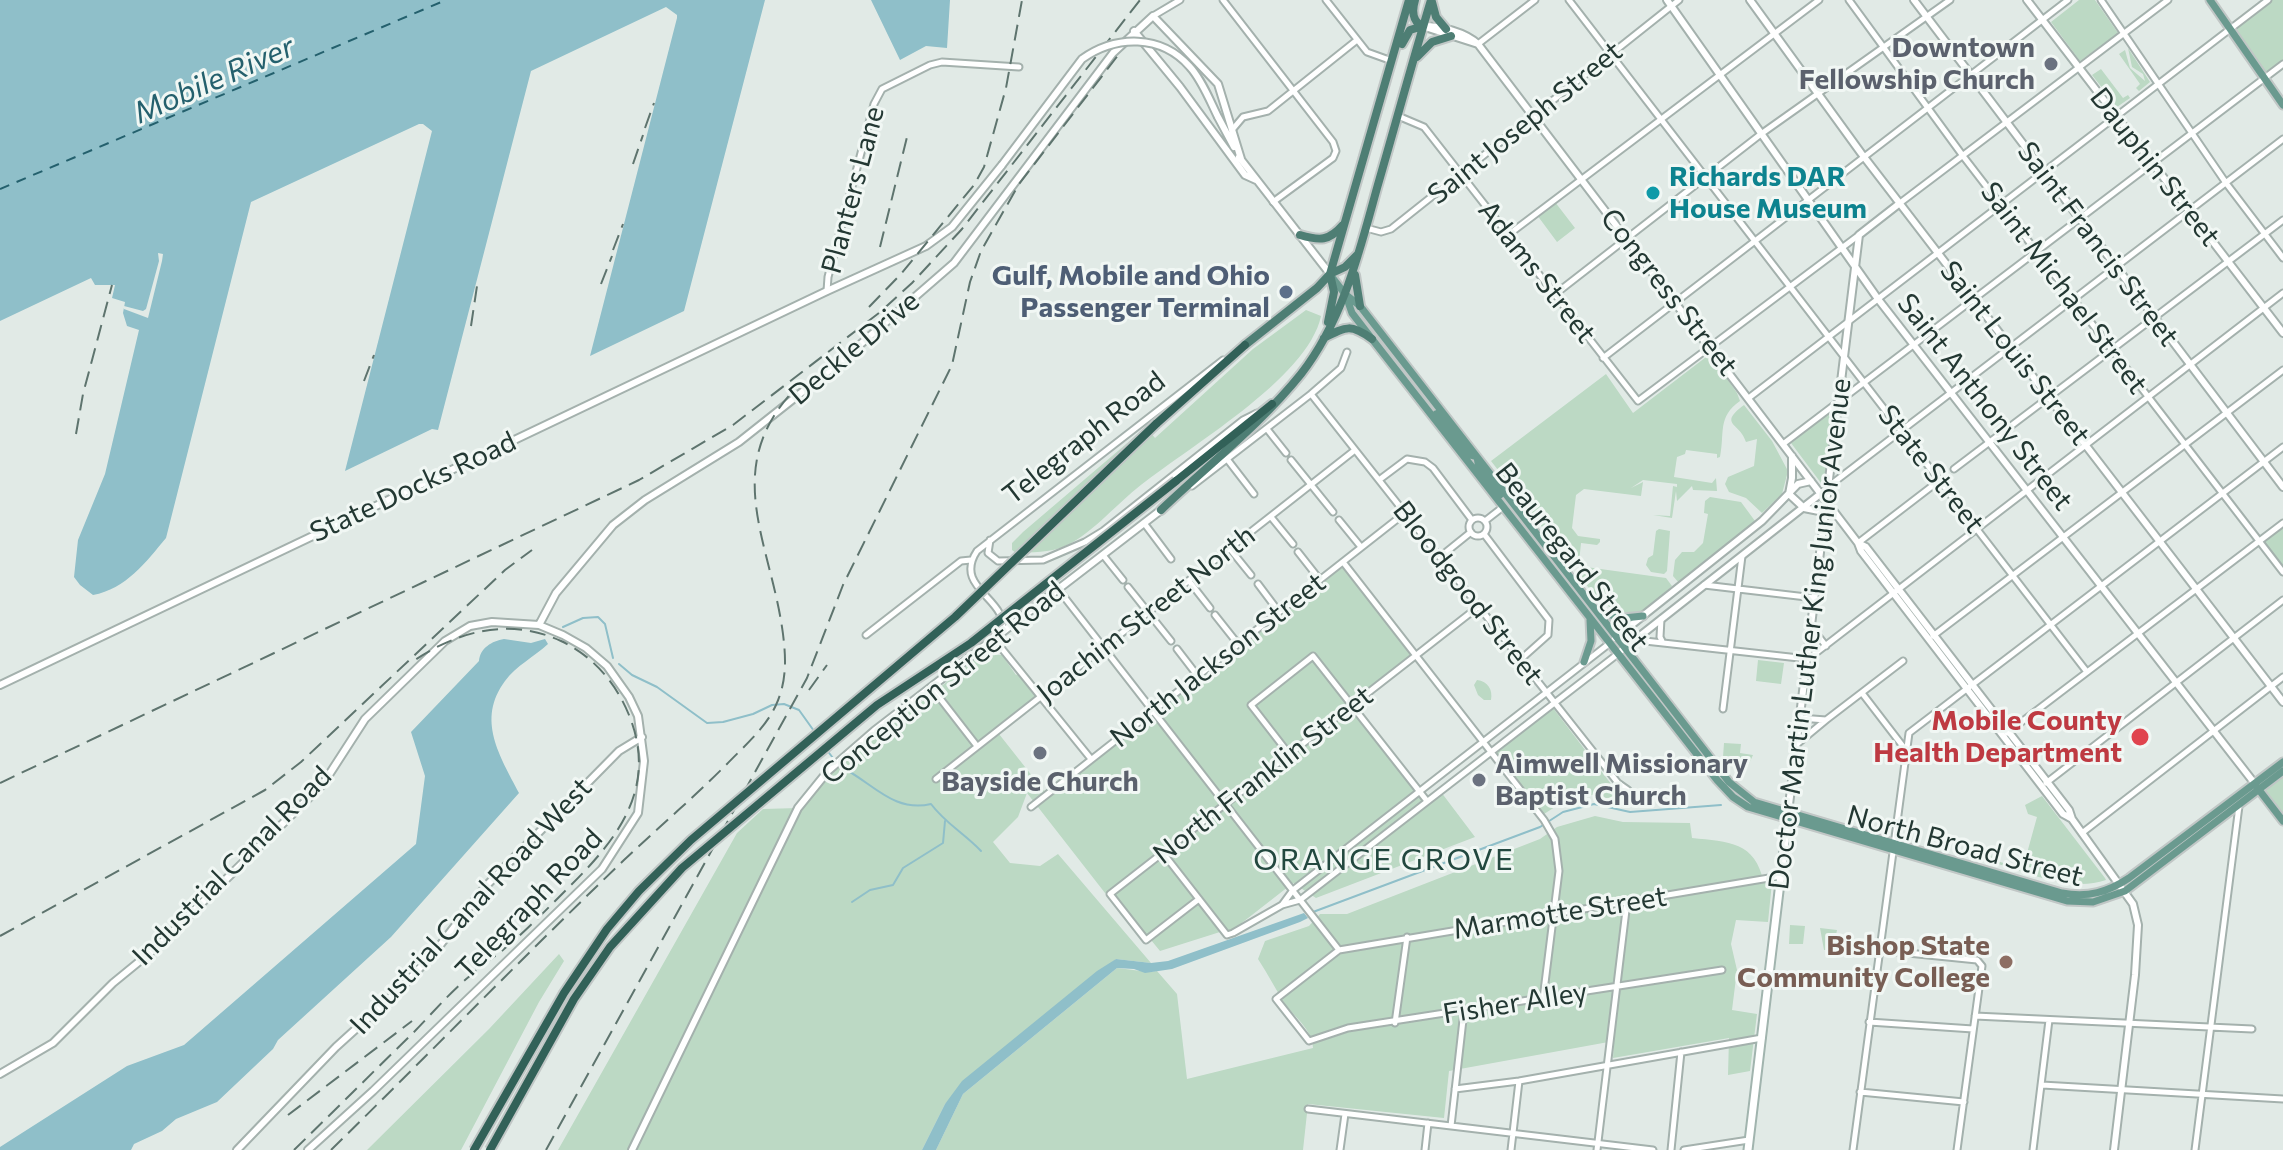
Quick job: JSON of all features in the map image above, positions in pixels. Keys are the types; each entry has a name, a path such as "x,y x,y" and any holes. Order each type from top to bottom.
{"highway":[{"path":"1412,0 1413,14 1417,23 1423,26"},
{"path":"1323,338 1333,304 1330,274 1412,0"},
{"path":"1360,306 1356,286 1359,252 1431,0"},
{"path":"1413,60 1432,42 1448,33 1436,17 1431,0"},
{"path":"1380,103 1390,85 1405,36 1414,27 1423,26"},
{"path":"1300,235 1321,240 1329,238 1346,221"},
{"name":"Telegraph Road","path":"1245,345 1317,288 1330,274 1345,267 1359,252"},
{"path":"1161,510 1246,433 1302,372 1323,338 1357,265"},
{"path":"1323,338 1348,327 1358,329 1372,339"},
{"path":"474,1150 564,993 607,929 639,891 691,840 955,617 1156,424 1245,345"},
{"path":"490,1150 574,999 610,947 682,868 877,705 971,643 1272,404"}],"main road":[{"path":"2210,0 2283,105"},
{"name":"Beauregard Street","path":"1330,274 1345,294 1360,306 1599,612 1617,637 1622,650 1729,782 1754,802 1788,817"},
{"name":"Beauregard Street","path":"1345,294 1352,313 1372,339 1610,643 1622,650"},
{"path":"1422,402 1439,417 1470,455 1477,457 1478,465 1511,509 1523,532"},
{"path":"1599,612 1624,618 1643,616"},
{"path":"1584,662 1591,641 1590,617"},
{"name":"North Broad Street","path":"1788,817 2074,895 2102,892 2123,887 2239,805 2283,762"},
{"name":"North Broad Street","path":"2123,887 2283,771"},
{"name":"Saint Anthony Street","path":"2257,787 2283,821"},
{"name":"Doctor Martin Luther King Junior Avenue","path":"1748,1150 1788,817"}],"street":[{"path":"1180,0 1153,16 1218,84 1241,159"},
{"path":"1223,0 1333,142 1336,151 1333,158 1273,202"},
{"path":"1326,0 1367,52 1392,61"},
{"path":"1423,26 1478,44 1535,0"},
{"name":"State Street","path":"1569,0 2087,672"},
{"name":"Saint Joseph Street","path":"1366,228 1381,232 1391,229 1611,54 1669,3 1679,0"},
{"name":"Saint Louis Street","path":"1750,0 1864,156 2283,702"},
{"path":"1508,235 1819,0"},
{"name":"Saint Michael Street","path":"1849,0 1963,156 2283,572"},
{"name":"Saint Francis Street","path":"1914,0 2283,487"},
{"path":"1554,295 1761,134 1950,0"},
{"name":"Dauphin Street","path":"2027,0 2283,333"},
{"path":"1603,358 2068,0"},
{"path":"2101,0 2226,183 2283,258"},
{"path":"1711,347 2168,0"},
{"path":"1750,397 2268,0"},
{"name":"Saint Anthony Street","path":"1669,3 1878,299 2257,787"},
{"name":"Deckle Drive","path":"539,625 556,593 613,525 645,500 741,440 862,344 954,263 1085,89 1134,31 1153,16"},
{"path":"1134,31 1245,175 1256,180"},
{"name":"Beauregard Street","path":"1002,165 1082,59 1093,51 1122,40 1158,45 1193,69 1241,159 1330,274"},
{"path":"1232,130 1239,119 1266,112 1357,40"},
{"name":"Congress Street","path":"1478,44 1750,397 1858,543 1866,547 2006,734 2069,810 2072,819 2133,904 2138,925 2114,1150"},
{"name":"Planters Lane","path":"827,291 828,277 874,104 882,89 942,62 1019,67"},
{"path":"1783,444 2283,64"},
{"name":"Adams Street","path":"1398,116 1424,127 1638,401 1711,347"},
{"path":"1163,853 1227,935 1282,905 1300,900 1829,486 2283,139"},
{"name":"State Docks Road","path":"0,685 926,246 952,227 1002,165"},
{"path":"1954,469 2283,220"},
{"name":"Doctor Martin Luther King Junior Avenue","path":"1788,817 1859,235"},
{"path":"1636,640 1808,659 2283,293"},
{"name":"Telegraph Road","path":"866,635 961,561 972,559 990,539 1197,378 1245,345"},
{"name":"Conception Street Road","path":"632,1150 798,808 828,771 874,731 1311,394 1341,368 1347,352"},
{"path":"1932,637 2283,370"},
{"name":"Bloodgood Street","path":"1311,394 1618,783 1628,790"},
{"path":"990,539 988,553 998,561 1043,560 1069,551 1103,531 1243,420 1272,404"},
{"path":"1267,429 1286,453"},
{"path":"1853,1150 1909,733 2283,447"},
{"name":"Joachim Street North","path":"936,779 1355,450"},
{"path":"1789,494 1792,456"},
{"path":"1227,459 1254,494"},
{"path":"1379,480 1407,459 1425,462 1433,468 1472,520"},
{"path":"1291,460 1333,512"},
{"path":"1858,543 1940,480"},
{"path":"1282,905 1293,890 1762,521 1798,484 1811,481"},
{"path":"1789,494 1804,508 1836,514"},
{"path":"1485,521 1503,507"},
{"name":"North Jackson Street","path":"1031,807 1405,513"},
{"path":"1271,517 1293,544"},
{"path":"1480,518 1485,521 1488,526 1484,534 1478,536 1471,532 1469,524 1472,520 1480,518"},
{"path":"1339,520 1361,547"},
{"path":"1144,523 1171,559"},
{"path":"2006,734 2283,523"},
{"path":"1440,557 1471,532"},
{"path":"1484,534 1549,620 1548,635 1520,660"},
{"path":"1230,549 1251,575"},
{"path":"1298,552 1320,580"},
{"path":"1103,555 1123,580"},
{"path":"1723,709 1743,555"},
{"path":"972,559 969,569 972,579 998,611 1003,623 1001,634"},
{"path":"1343,562 1544,820 1555,839 1559,861 1543,999"},
{"path":"1189,581 1210,608"},
{"path":"1258,584 1279,612"},
{"path":"1704,585 1815,598"},
{"path":"1128,587 1171,641"},
{"path":"1058,589 1339,950"},
{"path":"2045,784 2283,600"},
{"name":"North Franklin Street","path":"1199,899 1146,940 1110,894 1478,607"},
{"path":"998,611 1011,616 1029,612"},
{"path":"1215,615 1238,644"},
{"path":"1661,619 1662,641"},
{"name":"Industrial Canal Road","path":"0,1074 53,1043 113,983 157,947 323,784 365,719 445,641 462,629 481,624 510,621 539,625"},
{"name":"Telegraph Road","path":"308,1150 602,869 638,813 644,761 638,716 629,697 607,666 586,648 539,625"},
{"path":"1811,627 1826,646"},
{"path":"994,639 1091,759"},
{"path":"1177,649 1197,675"},
{"path":"1289,754 1251,705 1313,656 1427,801"},
{"path":"1797,744 1903,661"},
{"path":"2082,833 2283,677"},
{"path":"932,688 977,746"},
{"path":"1862,693 1906,749"},
{"path":"1800,718 1826,720"},
{"name":"Industrial Canal Road West","path":"237,1150 336,1047 409,980 485,887 619,751 642,737"},
{"path":"2195,1150 2239,805"},
{"name":"Marmotte Street","path":"1339,950 1781,876"},
{"path":"1597,1147 1627,902"},
{"path":"1395,1023 1407,937"},
{"name":"Fisher Alley","path":"1339,950 1276,999 1309,1041 1348,1028 1722,970"},
{"path":"1878,950 1977,960 1982,966 1957,1150"},
{"path":"1451,1126 1464,1011"},
{"path":"1975,1016 2252,1029"},
{"path":"2033,1150 2049,1019"},
{"path":"1869,1022 1973,1029"},
{"path":"1455,1089 1519,1081 1762,1038"},
{"path":"1671,1150 1681,1052"},
{"path":"1511,1150 1519,1081"},
{"path":"2042,1085 2283,1099"},
{"path":"1860,1092 1964,1102"},
{"path":"1308,1109 1513,1133 1597,1147 1653,1150"},
{"path":"1340,1150 1345,1114"},
{"path":"1425,1150 1428,1123"},
{"path":"1684,1150 1750,1140"}],"green space":[{"path":"2079,0 2095,0 2118,33 2080,61 2051,22"},
{"path":"2268,0 2283,0 2283,64 2265,78 2230,29"},
{"path":"2128,48 2150,82 2139,91 2136,88 2140,84 2119,54 2125,50 2130,68 2145,81 2143,74 2132,67"},
{"path":"2101,69 2123,98 2128,95 2130,98 2117,107 2092,75"},
{"path":"1555,202 1575,228 1557,242 1537,215"},
{"path":"1306,310 1321,316 1311,340 1294,364 1242,411 1136,489 1074,541 1047,551 1016,553 1012,550 1012,543 1023,532 1146,427 1155,438 1253,349"},
{"path":"1710,354 1740,401 1725,419 1720,457 1686,450 1685,454 1677,457 1674,477 1712,483 1716,478 1717,491 1693,490 1692,486 1677,501 1676,491 1672,518 1653,515 1670,516 1673,486 1677,487 1677,484 1643,480 1631,488 1643,482 1641,496 1584,489 1576,495 1572,528 1578,536 1600,539 1600,542 1597,545 1581,543 1579,563 1573,567 1491,461 1606,374 1633,413"},
{"path":"1744,405 1772,441 1788,471 1782,494 1762,513 1746,498 1729,492 1725,484 1728,477 1754,466 1757,439 1746,442 1731,420"},
{"path":"1828,414 1833,416 1824,487 1791,443"},
{"path":"1710,497 1741,502 1755,521 1679,583 1673,576 1675,560 1682,552 1694,552 1703,543 1708,514 1704,513 1705,501"},
{"path":"2283,523 2283,572 2258,541"},
{"path":"1656,531 1670,531 1667,571 1664,574 1651,572 1646,565 1653,555"},
{"path":"1342,565 1412,655 1348,705 1425,804 1441,792 1475,837 1316,898 1293,883 1225,936 1220,932 1160,951 1115,896 1105,893 1027,793 1018,817 993,842 1010,863 1040,866 1058,854 1151,963 1116,959 945,1104 922,1150 558,1150 737,833 763,809 798,808 828,771 876,730 881,734 982,654 1002,655 1016,675 1023,670 1045,696 999,734 1044,791 1148,711 1152,716"},
{"path":"1586,567 1666,578 1672,586 1642,613 1620,611 1605,604 1578,575"},
{"path":"1758,660 1784,663 1781,684 1756,681"},
{"path":"1477,680 1489,687 1491,700 1484,700 1478,695 1474,685"},
{"path":"1553,708 1621,797 1606,798 1599,794 1569,798 1544,814 1495,751"},
{"path":"1724,743 1741,744 1740,753 1753,755 1743,777 1738,777 1734,765 1728,764 1723,757"},
{"path":"2283,776 2283,815 2264,791"},
{"path":"2042,796 2106,880 2077,884 2062,882 1988,861 1991,855 1993,860 2018,867 2020,863 2024,864 2037,817 2028,814 2025,805"},
{"path":"1595,816 1623,822 1690,823 1692,838 1738,846 1754,859 1764,883 1772,882 1768,922 1736,920 1731,944 1737,970 1732,1010 1757,1014 1750,1071 1728,1075 1729,1038 1613,1058 1614,1041 1449,1071 1444,1118 1308,1104 1303,1150 936,1150 963,1094 1117,968 1157,971 1177,994 1187,1079 1313,1048 1307,1030 1285,1004 1258,959 1265,941 1309,926 1320,914 1347,914 1540,839 1557,827"},
{"path":"1790,925 1805,926 1803,944 1789,944"},
{"path":"1820,928 1837,930 1833,950 1824,950"},
{"path":"559,954 564,961 461,1150 367,1150 489,1029"}],"water":[{"name":"Mobile River","path":"0,0 765,0 684,311 590,356 677,18 666,7 531,71 438,430 432,429 345,471 432,131 419,124 251,202 166,538 125,581 93,595 74,577 78,540 105,474 139,330 127,326 123,313 125,302 112,298 115,285 95,285 91,278 0,321"},
{"path":"871,0 950,0 947,48 926,46 900,60"},
{"path":"504,639 531,643 545,639 548,644 509,676 496,695 492,710 494,738 519,793 391,937 278,1040 273,1049 217,1102 176,1119 162,1131 134,1144 131,1150 0,1150 0,1147 127,1066 184,1045 416,844 425,776 411,732 479,661 484,649"},
{"path":"1304,913 1308,918 1300,922 1172,969 1145,973 1117,968 963,1094 936,1150 922,1150 945,1104 962,1081 1116,959 1151,963 1168,961"}],"pier":[{"path":"158,253 163,254 162,261 148,318 124,309 124,306 146,309 159,261"}],"waterway":[{"path":"563,627 583,618 598,617 605,624 613,658"},
{"path":"619,664 707,723 723,722 772,705 784,704 799,710 814,731"},
{"path":"826,749 833,758"},
{"path":"841,767 894,800 917,806 931,804 981,851"},
{"path":"1313,912 1540,827 1563,812 1594,804 1630,812 1721,805"},
{"path":"852,902 870,890 893,885 903,868 943,843 945,821"}],"ferry route":[{"path":"0,189 446,0"}],"railway":[{"path":"869,307 901,274 974,185 984,167 1006,88 1022,0"},
{"path":"0,783 639,480 733,425 879,313 912,283 962,229 1140,0"},
{"path":"546,1150 807,678 843,585 952,365 970,282 981,251 1019,184 1119,54"},
{"path":"645,128 654,103"},
{"path":"633,164 643,135"},
{"path":"880,247 907,137"},
{"path":"613,250 623,224"},
{"path":"601,284 612,256"},
{"path":"76,434 83,394 112,285"},
{"path":"471,326 477,286"},
{"path":"364,381 374,355"},
{"path":"331,1150 587,896 726,765 754,737 771,714 782,687 785,652 756,506 755,477 760,447 773,418 796,388"},
{"path":"0,936 265,790 301,762 505,570 532,550"},
{"path":"294,1150 455,989 520,935 584,871 616,833 628,812 635,790 639,767 637,742 629,715 602,672 573,647 542,634 503,629 465,635 412,662"},
{"path":"809,690 827,665"},
{"path":"288,1115 412,1021"}],"place":[{"name":"Downtown Fellowship Church","path":"2051,64"},
{"name":"Richards DAR House Museum","path":"1653,193"},
{"name":"Gulf, Mobile and Ohio Passenger Terminal","path":"1286,292"},
{"name":"Mobile County Health Department","path":"2140,737"},
{"name":"Bayside Church","path":"1040,753"},
{"name":"Aimwell Missionary Baptist Church","path":"1479,780"},
{"name":"Bishop State Community College","path":"2006,962"}],"district":[{"name":"ORANGE GROVE","path":"1384,860"}]}
